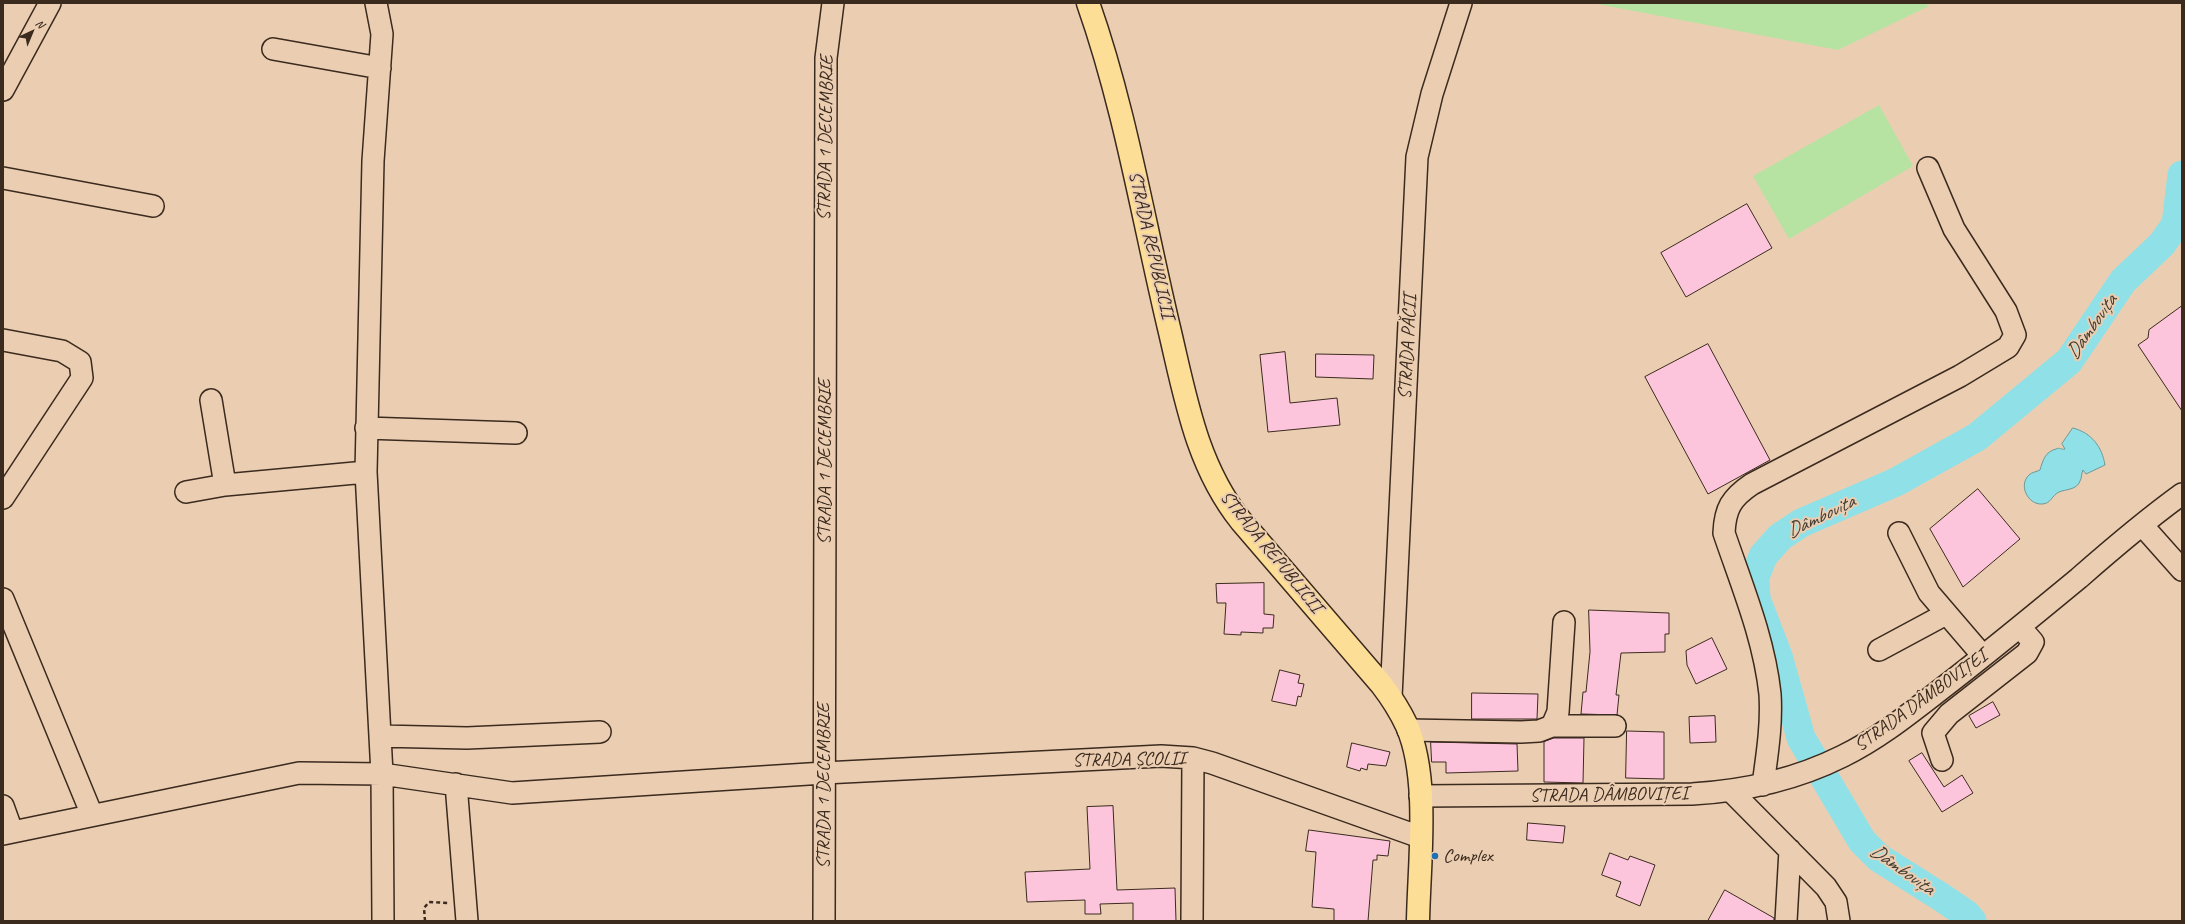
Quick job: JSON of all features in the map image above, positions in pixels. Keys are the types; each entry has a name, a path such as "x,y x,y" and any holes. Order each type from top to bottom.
{"main road":[{"name":"STRADA REPUBLICII","path":"1088,3 1127,138 1156,274 1190,415 1210,474 1237,516 1353,650 1391,697 1408,730 1418,768 1420,796 1418,921"}],"street":[{"path":"3,90 50,3"},
{"path":"376,3 382,34 373,169 366,472 382,774 383,921"},
{"name":"STRADA 1 DECEMBRIE","path":"824,921 826,66 833,3"},
{"name":"STRADA PĂCII","path":"1391,697 1417,157 1432,94 1461,3"},
{"path":"273,49 380,68"},
{"path":"1765,785 1770,740 1770,695 1759,634 1724,533 1725,516 1732,502 1740,492 1752,484 1960,376 2008,347 2016,335 2006,311 1954,229 1928,168"},
{"path":"3,178 153,206"},
{"path":"3,340 62,351 80,362 82,378 3,498"},
{"path":"211,400 225,485"},
{"path":"366,428 516,433"},
{"path":"186,492 225,485 366,472"},
{"name":"STRADA DÂMBOVIȚEI","path":"1420,796 1656,796 1732,792 1765,785 1807,772 1843,756 1880,735 2020,627 2142,525 2182,494"},
{"path":"2142,525 2182,570"},
{"path":"1899,533 1930,593 1946,614 1983,656"},
{"path":"3,599 92,815"},
{"path":"1879,650 1946,614"},
{"path":"1552,726 1558,712 1564,622"},
{"path":"1942,760 1933,733 1949,714 2027,653 2033,642 2020,627"},
{"path":"1408,730 1521,732 1540,731 1552,726 1615,726"},
{"path":"380,736 467,738 600,732"},
{"name":"STRADA ȘCOLII","path":"8,832 299,773 382,774 512,793 824,773 1161,756 1193,758 1212,763 1420,837"},
{"path":"1192,921 1193,758"},
{"path":"456,784 467,921"},
{"path":"1732,792 1832,894 1838,911 1839,921"},
{"path":"3,806 8,832"},
{"path":"1786,921 1790,850"}],"path":[{"path":"425,921 424,908 426,904"}],"green space":[{"path":"1592,3 1926,3 1929,6 1838,50"},
{"path":"1879,105 1913,166 1789,239 1753,176"}],"water":[{"path":"2073,428 2086,433 2091,437 2099,447 2104,458 2105,465 2086,474 2083,470 2079,484 2071,489 2059,492 2045,504 2033,501 2026,494 2024,484 2026,479 2030,474 2040,470 2043,460 2049,452 2057,448 2065,449 2062,444"}],"building":[{"path":"1747,204 1772,248 1686,297 1661,253"},
{"path":"2182,306 2182,411 2138,345 2148,338 2149,330"},
{"path":"1708,344 1770,460 1708,494 1645,377"},
{"path":"1285,352 1290,403 1337,398 1340,425 1268,432 1260,355"},
{"path":"1316,354 1374,355 1373,379 1316,377"},
{"path":"1978,489 2020,539 1963,587 1930,529"},
{"path":"1264,583 1264,614 1274,615 1273,628 1263,628 1263,633 1241,632 1241,635 1224,634 1226,603 1217,603 1216,584"},
{"path":"1589,610 1669,613 1669,634 1665,634 1665,652 1621,653 1616,695 1619,695 1617,715 1581,714 1583,692 1586,692 1590,652"},
{"path":"1712,638 1727,669 1696,684 1687,665 1686,651"},
{"path":"1280,670 1300,675 1298,683 1304,684 1301,697 1298,696 1296,706 1272,701"},
{"path":"1472,693 1538,694 1537,719 1472,719"},
{"path":"1993,702 2000,715 1976,728 1969,716"},
{"path":"1715,716 1716,742 1690,743 1689,717"},
{"path":"1627,731 1664,732 1664,779 1626,778"},
{"path":"1554,738 1584,738 1583,783 1544,782 1544,742"},
{"path":"1431,742 1517,744 1518,771 1446,773 1446,762 1432,762"},
{"path":"1352,743 1390,752 1386,766 1368,764 1367,770 1361,768 1360,771 1347,767"},
{"path":"1922,753 1944,787 1962,775 1973,793 1942,812 1909,761"},
{"path":"1113,806 1117,890 1175,888 1176,921 1133,921 1133,903 1100,904 1101,914 1085,914 1085,900 1027,902 1025,872 1090,869 1087,807"},
{"path":"1528,823 1565,826 1563,843 1527,840"},
{"path":"1309,830 1390,841 1388,856 1377,855 1377,860 1373,860 1368,921 1334,921 1334,909 1312,907 1316,852 1306,851"},
{"path":"1610,853 1628,860 1630,856 1655,865 1640,906 1616,896 1621,882 1602,875"},
{"path":"1725,890 1774,918 1774,921 1708,921"}],"waterway":[{"name":"Dâmbovița","path":"1972,921 1966,914 1941,897 1879,858 1862,841 1801,738 1778,656 1756,599 1755,577 1763,556 1780,537 1801,523 1896,482 1977,437 2069,361 2123,281 2162,244 2176,224 2182,175"}],"place":[{"name":"Complex","path":"1435,856"}]}
